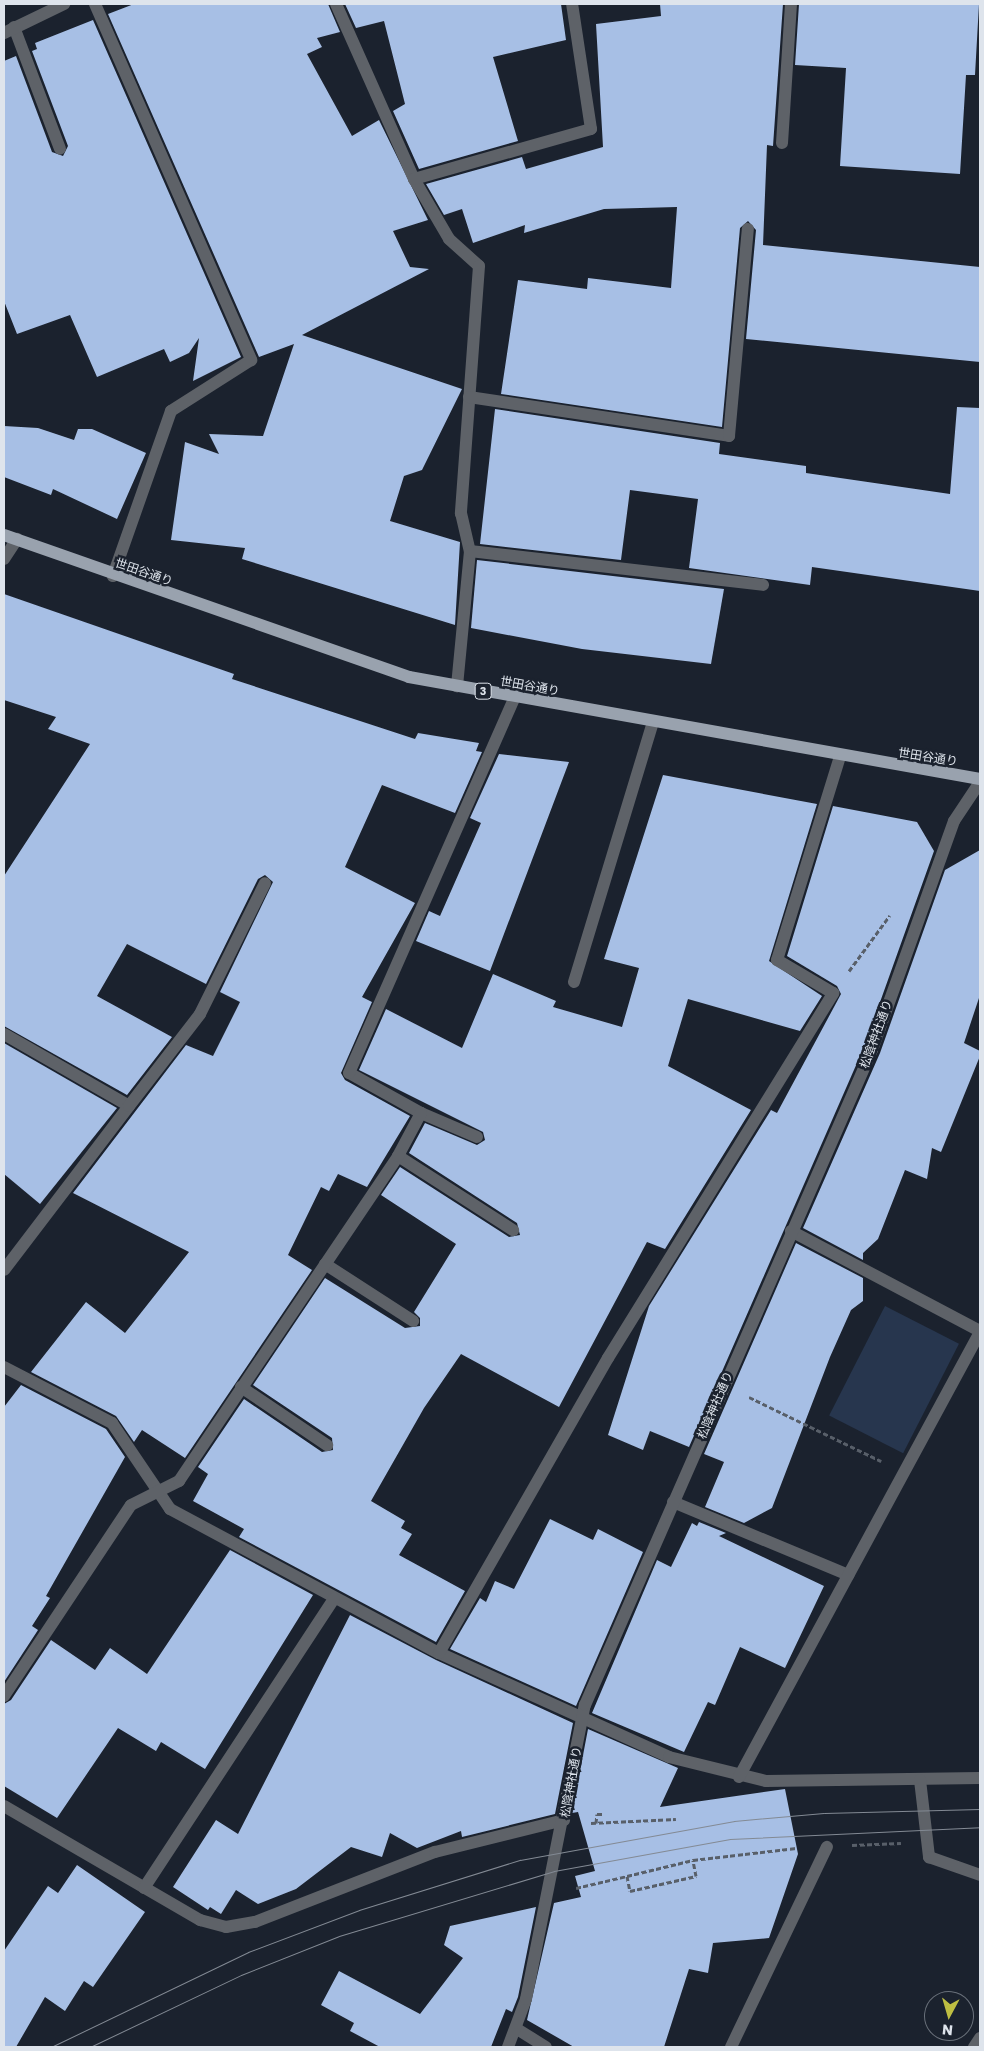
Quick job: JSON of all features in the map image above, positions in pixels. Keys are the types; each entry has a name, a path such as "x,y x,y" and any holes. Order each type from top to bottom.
{"main road":[{"name":"世田谷通り","path":"4,535 113,576 409,677 980,781"}],"street":[{"path":"60,149 9,30 44,8 64,4"},
{"path":"95,4 251,360 171,412 113,576"},
{"path":"336,4 414,179 449,239 479,266 461,513 470,551 457,686"},
{"path":"414,179 591,129 572,4"},
{"path":"782,144 790,4"},
{"path":"469,396 729,436 748,229"},
{"path":"4,559 17,539"},
{"path":"470,551 763,585"},
{"path":"477,1137 422,1113 349,1073 515,697"},
{"path":"574,982 654,722"},
{"path":"439,1652 608,1358 833,993 777,960 840,756"},
{"name":"松陰神社通り","path":"508,2047 516,2029 551,1886 582,1720 673,1502 872,1050 922,903 954,821 980,781"},
{"path":"4,1270 200,1014 265,883"},
{"path":"4,1034 128,1106"},
{"path":"4,1696 131,1505 179,1481 398,1156 422,1113"},
{"path":"398,1156 513,1230"},
{"path":"739,1777 980,1331 791,1231"},
{"path":"325,1264 413,1321"},
{"path":"4,1367 112,1423 170,1510 334,1599 439,1652 582,1720 669,1757 739,1777 766,1781 980,1778"},
{"path":"241,1387 327,1445"},
{"path":"673,1502 848,1575"},
{"path":"144,1888 334,1599"},
{"path":"920,1780 929,1857 980,1875"},
{"path":"4,1806 200,1920 241,1926 435,1852 564,1820"},
{"path":"732,2047 827,1847"},
{"path":"516,2029 546,2047"},
{"path":"974,2047 980,2038"}],"path":[{"path":"833,993 894,910 922,903"},
{"path":"724,1385 904,1473"},
{"path":"596,1823 597,1814 603,1814"},
{"path":"564,1820 596,1823 676,1819"},
{"path":"827,1847 927,1842"},
{"path":"551,1886 578,1888 693,1860 799,1848"},
{"path":"627,1876 630,1891 696,1876 693,1860"}],"shaded area":[{"path":"885,1306 959,1344 903,1453 829,1416"}],"building":[{"path":"134,4 328,4 340,32 317,38 322,47 307,54 352,136 379,120 428,220 393,231 410,267 429,269 302,335 462,389 422,470 404,476 390,521 460,542 455,625 242,559 245,548 171,540 185,442 219,454 209,434 263,436 294,344 259,357 108,14"},
{"path":"345,4 561,4 566,40 493,57 518,141 419,169 393,111 405,104 384,21 356,28"},
{"path":"660,4 783,4 773,146 767,145 763,245 980,267 980,362 746,339 756,230 748,221 740,228 722,427 501,394 518,280 587,289 588,278 671,288 677,207 604,209 524,233 525,225 473,243 462,209 444,215 426,184 522,157 526,169 603,147 596,24 661,16"},
{"path":"799,4 979,4 975,75 966,75 960,174 840,166 846,68 795,65"},
{"path":"93,20 241,357 193,381 199,338 189,353 170,362 164,349 97,377 70,315 17,334 4,301 4,61 16,56 52,152 63,156 68,146 32,51 37,49 35,43"},
{"path":"957,407 980,408 980,591 812,567 810,585 689,568 698,499 630,490 621,560 480,544 495,409 720,443 719,454 806,466 806,473 950,494"},
{"path":"4,426 38,428 74,440 78,429 92,429 146,453 117,519 53,489 51,495 4,477"},
{"path":"477,560 724,589 711,664 582,649 471,628"},
{"path":"4,594 234,674 232,679 415,739 418,733 479,743 476,751 482,752 455,813 382,785 345,867 415,903 362,997 372,1002 341,1073 345,1080 410,1116 367,1187 338,1174 329,1191 321,1187 288,1255 312,1270 185,1458 142,1430 134,1442 116,1416 31,1372 86,1302 125,1333 189,1252 73,1193 186,1045 213,1056 240,1002 220,992 273,882 265,875 258,879 206,984 127,944 97,996 172,1037 127,1095 4,1026 4,876 90,744 48,729 56,717 4,700"},
{"path":"499,754 569,762 490,971 416,941 429,911 440,916 481,823 470,818"},
{"path":"663,775 817,804 769,961 822,996 800,1031 688,999 668,1066 751,1110 665,1249 647,1242 559,1407 461,1354 424,1408 371,1501 405,1521 401,1528 412,1534 399,1555 465,1591 436,1642 239,1537 244,1529 193,1501 208,1474 198,1467 244,1399 322,1452 333,1450 332,1438 253,1385 325,1278 405,1328 420,1326 420,1318 414,1312 456,1244 381,1195 400,1167 509,1237 520,1235 517,1223 409,1153 425,1123 477,1145 485,1140 483,1132 359,1070 386,1009 462,1048 493,974 556,1001 553,1007 622,1027 639,968 604,959"},
{"path":"833,806 917,822 934,851 864,1047 689,1447 650,1431 643,1450 608,1435 649,1306 771,1110 777,1113 841,994 837,986 787,956"},
{"path":"980,850 980,995 964,1043 980,1051 980,1056 941,1152 932,1148 927,1179 905,1170 878,1239 863,1253 863,1260 803,1228 880,1053 945,870"},
{"path":"4,1043 117,1108 40,1204 4,1174"},
{"path":"796,1243 863,1278 863,1301 851,1310 830,1357 772,1508 744,1523 705,1507 724,1462 704,1454"},
{"path":"21,1385 106,1429 125,1457 46,1596 50,1598 32,1626 38,1630 4,1682 4,1407"},
{"path":"550,1519 593,1540 598,1529 643,1552 576,1706 450,1649 480,1598 486,1602 495,1581 514,1589"},
{"path":"699,1522 726,1533 719,1536 824,1586 785,1668 740,1647 715,1705 708,1702 684,1752 592,1713 657,1560 671,1567 692,1523 697,1526"},
{"path":"230,1550 313,1595 205,1769 161,1742 156,1751 118,1728 57,1818 4,1786 4,1704 11,1700 51,1640 95,1670 110,1648 147,1674"},
{"path":"350,1615 436,1660 573,1723 555,1814 462,1837 461,1831 417,1848 390,1833 382,1857 351,1847 296,1889 258,1904 236,1890 221,1914 210,1907 208,1910 173,1887 216,1820 238,1834"},
{"path":"588,1729 678,1768 660,1807 785,1789 798,1854 769,1938 713,1943 708,1973 689,1969 664,2047 574,2047 527,2020 554,1903 581,1897 575,1876 595,1871 578,1812 572,1813"},
{"path":"77,1865 145,1912 93,1987 84,1981 65,2011 45,1997 16,2047 4,2047 4,1951 48,1886 58,1893"},
{"path":"536,1907 518,1997 512,2012 506,2009 491,2047 380,2047 350,2031 354,2023 321,2005 339,1971 420,2014 463,1958 444,1945 450,1926"}],"tram line":[{"path":"51,2047 248,1952 359,1910 520,1860 734,1821 824,1813 980,1809"},
{"path":"90,2047 241,1975 339,1936 554,1871 730,1839 980,1827"}]}
